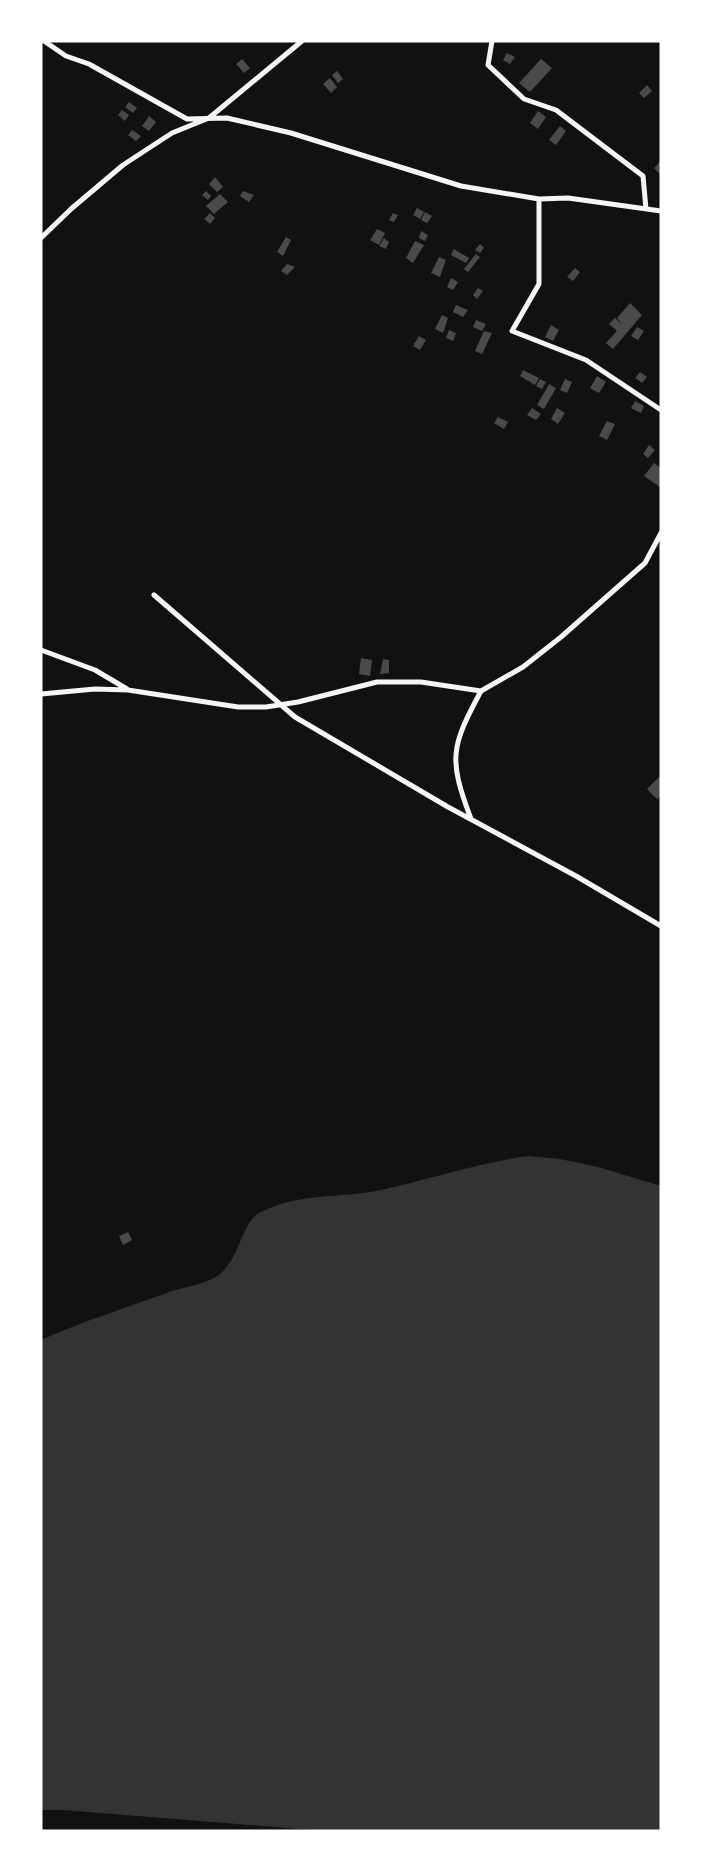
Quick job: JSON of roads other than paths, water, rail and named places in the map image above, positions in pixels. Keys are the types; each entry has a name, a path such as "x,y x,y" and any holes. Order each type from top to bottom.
{"street":[{"path":"44,41 66,56 89,64 187,119 227,118 291,133 461,186 540,199 568,198 661,211"},
{"path":"41,238 71,209 124,166 172,133 209,118 302,41"},
{"path":"492,41 488,65 524,99 556,110 643,176 646,210"},
{"path":"540,199 539,284 512,331 586,360 661,410"},
{"path":"471,819 458,782 455,767 456,752 463,724 481,691 523,667 568,631 646,563 661,534"},
{"path":"154,595 295,717 661,926"},
{"path":"41,650 95,670 128,690"},
{"path":"41,694 95,689 128,690 238,707 266,707 377,682 421,682 481,691"}]}
